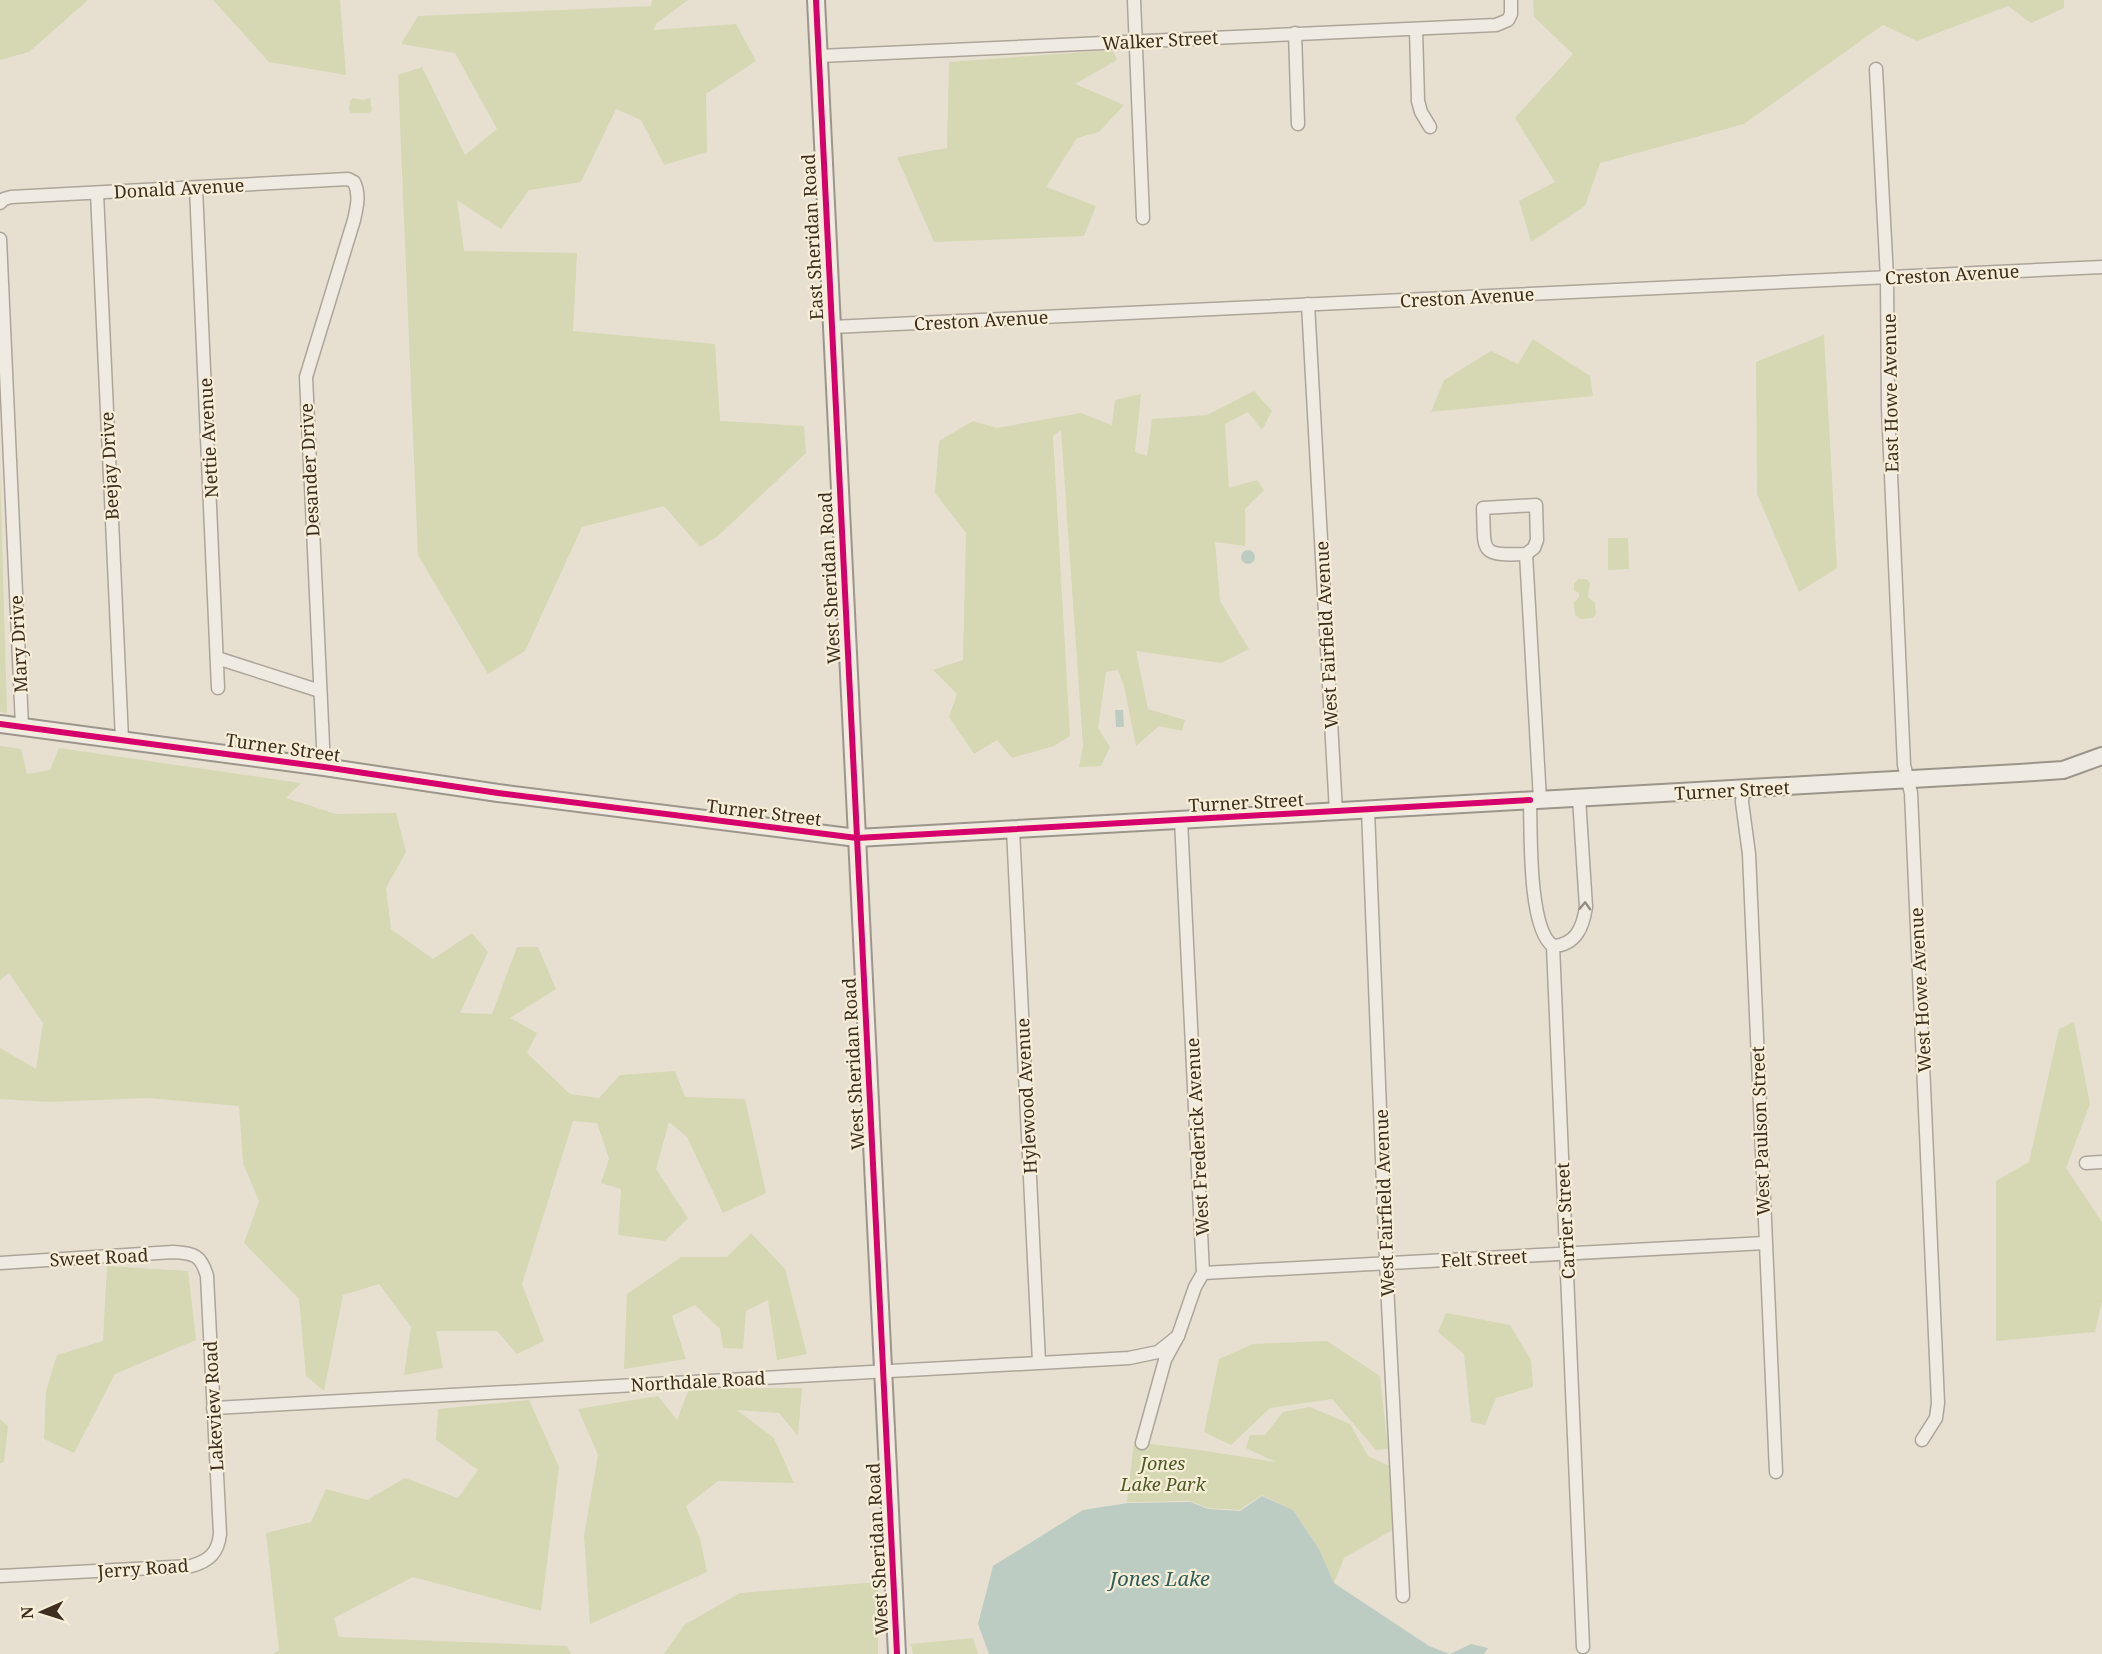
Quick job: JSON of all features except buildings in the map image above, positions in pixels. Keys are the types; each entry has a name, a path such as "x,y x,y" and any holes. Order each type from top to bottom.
{"street":[{"name":"East Sheridan Road","path":"816,0 838,472"},
{"path":"1134,0 1143,218"},
{"name":"Walker Street","path":"819,56 1502,24 1511,14 1511,0"},
{"path":"1416,29 1418,101 1421,112 1430,127"},
{"path":"1295,33 1298,124"},
{"name":"East Howe Avenue","path":"1876,69 1887,278 1888,408 1895,537"},
{"name":"Donald Avenue","path":"2,201 11,197 348,179 354,182"},
{"name":"Desander Drive","path":"324,767 306,377 354,220 357,189 354,182"},
{"name":"Nettie Avenue","path":"196,188 218,688"},
{"name":"Beejay Drive","path":"97,193 122,739"},
{"name":"Mary Drive","path":"0,239 22,726"},
{"name":"Creston Avenue","path":"832,327 2102,267"},
{"name":"West Fairfield Avenue","path":"1308,304 1336,812"},
{"name":"West Sheridan Road","path":"838,472 897,1654"},
{"path":"1536,505 1538,540 1534,548 1526,554 1499,555 1487,549 1483,508 1536,505"},
{"name":"West Howe Avenue","path":"1895,537 1904,765 1911,805 1938,1403 1936,1418 1922,1440"},
{"name":"Carrier Street","path":"1526,554 1535,800 1535,908 1540,928 1547,942 1553,946 1583,1647"},
{"path":"217,658 321,691"},
{"name":"Turner Street","path":"0,724 324,767 456,788 857,838 2063,770 2102,756"},
{"name":"West Paulson Street","path":"1743,789 1742,802 1749,854 1776,1472"},
{"path":"1553,946 1561,946 1572,941 1584,921 1586,907 1579,798"},
{"name":"West Fairfield Avenue","path":"1368,810 1403,1596"},
{"name":"West Frederick Avenue","path":"1142,1443 1166,1360 1178,1336 1195,1287 1203,1273 1182,820"},
{"name":"Hylewood Avenue","path":"1013,829 1039,1362"},
{"path":"2086,1163 2102,1162"},
{"name":"Felt Street","path":"1203,1273 1765,1243"},
{"name":"Sweet Road","path":"0,1263 173,1252 185,1252 197,1256"},
{"name":"Lakeview Road","path":"197,1256 207,1276 220,1534 218,1547 212,1556"},
{"name":"Northdale Road","path":"213,1408 1144,1356 1158,1352 1178,1336"},
{"name":"Jerry Road","path":"0,1576 191,1566 203,1563 212,1556"}],"green space":[{"path":"0,0 88,0 29,52 0,60"},
{"path":"213,0 340,0 346,75 269,62"},
{"path":"652,0 688,0 657,23 653,30 736,24 756,61 706,94 707,152 664,165 641,120 616,109 581,182 529,190 501,229 457,200 464,251 577,253 573,331 715,344 720,421 804,426 806,453 718,536 700,547 664,506 582,527 525,651 488,674 418,555 398,75 422,67 465,155 497,129 455,53 401,44 418,16 651,6"},
{"path":"1533,0 2064,0 2064,8 2031,23 2008,6 1917,41 1883,25 1744,124 1600,163 1585,206 1531,242 1519,201 1555,182 1515,118 1573,54 1534,17"},
{"path":"1113,50 1117,60 1075,84 1124,105 1099,132 1077,138 1046,187 1096,206 1084,236 934,242 897,157 947,148 949,62"},
{"path":"353,98 363,100 370,98 372,111 351,113 350,101"},
{"path":"1824,335 1837,568 1799,592 1757,494 1756,362"},
{"path":"1533,339 1590,376 1593,396 1431,412 1444,380 1491,351 1518,364"},
{"path":"1254,391 1272,411 1262,430 1248,412 1225,424 1229,488 1257,480 1264,490 1245,509 1245,546 1215,542 1220,601 1249,649 1221,663 1136,651 1148,709 1185,720 1182,731 1159,726 1136,746 1124,686 1118,670 1106,672 1098,728 1110,747 1101,766 1079,767 1083,746 1061,430 1053,436 1070,736 1054,746 1012,758 997,740 974,754 949,717 957,694 933,670 963,660 966,533 935,493 939,441 973,421 997,428 1081,413 1112,425 1115,400 1141,394 1135,452 1147,456 1152,419 1207,415"},
{"path":"0,469 7,713 0,712"},
{"path":"1608,538 1628,538 1629,569 1608,570"},
{"path":"1578,579 1586,579 1590,583 1588,597 1595,603 1596,614 1593,618 1580,619 1575,615 1574,602 1579,597 1579,593 1574,591 1574,584"},
{"path":"0,746 21,749 27,774 50,770 59,748 301,783 286,798 336,814 396,813 406,852 386,888 391,929 433,959 472,933 488,952 460,1013 492,1014 517,947 538,947 556,989 510,1018 537,1033 527,1053 570,1094 599,1098 620,1075 675,1071 685,1097 745,1099 766,1193 723,1213 687,1137 669,1122 656,1169 688,1218 665,1241 618,1235 621,1189 601,1183 609,1159 597,1123 573,1121 522,1284 544,1341 517,1354 497,1331 436,1331 443,1368 404,1375 411,1327 379,1284 343,1295 324,1391 306,1376 299,1299 244,1243 259,1201 243,1163 239,1106 147,1098 48,1102 0,1099 0,1048 36,1069 43,1023 9,973 0,980"},
{"path":"2074,1022 2090,1104 2066,1168 2102,1222 2102,1301 2095,1332 1996,1341 1996,1181 2029,1162 2059,1029"},
{"path":"751,1233 785,1269 807,1354 777,1360 768,1300 746,1311 743,1349 723,1348 720,1329 695,1305 672,1316 686,1359 624,1369 627,1294 681,1257 727,1257"},
{"path":"107,1266 188,1271 196,1340 115,1374 74,1453 44,1439 46,1391 57,1355 103,1341"},
{"path":"1446,1313 1510,1325 1531,1360 1533,1387 1496,1398 1485,1425 1471,1422 1464,1354 1438,1332"},
{"path":"1327,1341 1380,1376 1388,1449 1376,1450 1332,1399 1270,1408 1231,1445 1204,1432 1219,1359 1253,1344"},
{"path":"802,1388 798,1436 779,1413 737,1410 774,1438 794,1483 718,1481 686,1506 700,1539 707,1572 590,1624 584,1536 598,1455 578,1409 658,1396 677,1420 689,1389"},
{"path":"529,1400 559,1467 541,1611 413,1577 334,1618 339,1637 567,1646 571,1654 273,1654 279,1650 266,1533 311,1522 326,1489 367,1500 405,1478 458,1498 478,1470 436,1440 438,1409"},
{"name":"Jones Lake Park","path":"1310,1407 1350,1424 1368,1456 1392,1467 1394,1529 1344,1558 1334,1583 1319,1549 1293,1510 1262,1495 1239,1510 1208,1508 1189,1501 1127,1502 1134,1442 1276,1462 1246,1448 1250,1435 1265,1435 1283,1412"},
{"path":"0,1419 8,1426 4,1462 0,1463"},
{"path":"878,1582 878,1654 664,1654 684,1625 740,1593"},
{"path":"973,1638 978,1654 913,1654 911,1644"}],"water":[{"path":"1248,550 1253,552 1255,557 1253,562 1248,564 1243,562 1241,557 1243,552"},
{"path":"1115,710 1123,710 1124,727 1116,727"},
{"name":"Jones Lake","path":"1262,1496 1293,1510 1319,1549 1334,1583 1429,1646 1450,1654 989,1654 978,1624 993,1566 1083,1510 1128,1503 1190,1502 1208,1509 1240,1511"},
{"path":"1471,1644 1488,1648 1484,1654 1450,1654"}],"cycle path":[{"path":"816,0 897,1654"},
{"path":"0,724 324,767 498,793 857,838 1530,800"}]}
